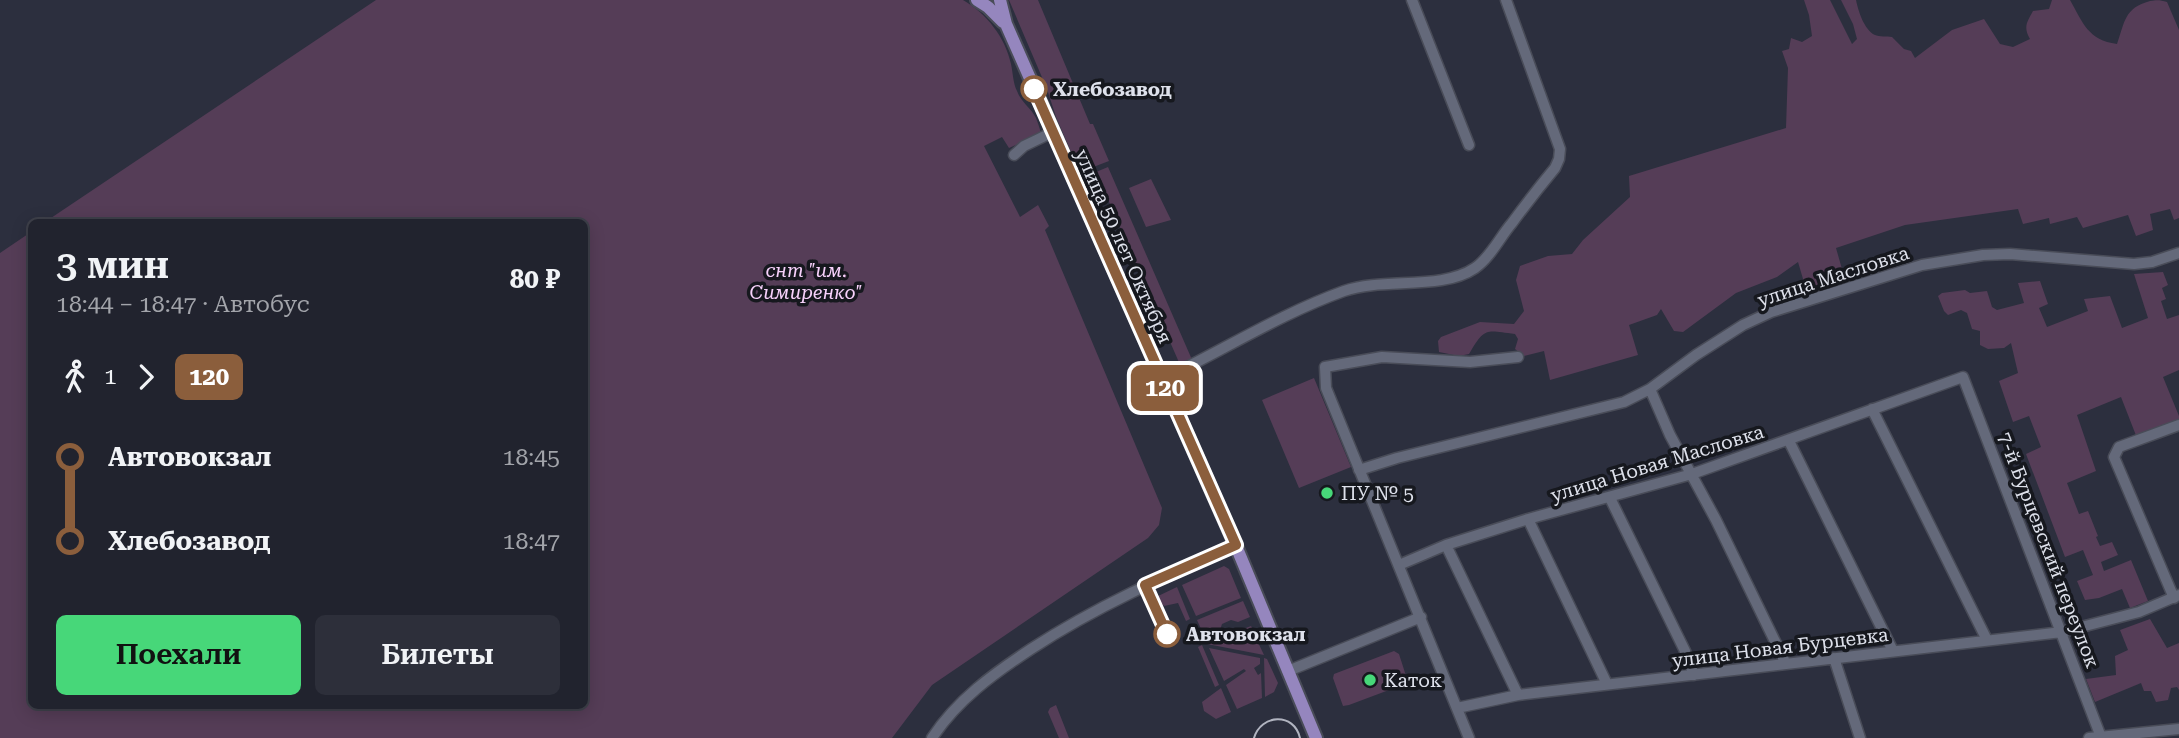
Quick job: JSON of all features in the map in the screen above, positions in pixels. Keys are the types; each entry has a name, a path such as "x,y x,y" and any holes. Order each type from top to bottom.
{"main road":[{"path":"977,0 1006,24"},
{"name":"улица 50 лет Октября","path":"1000,0 1006,24 1236,545 1316,738"}],"street":[{"path":"1412,0 1469,145"},
{"path":"1161,380 1271,323 1344,291 1371,284 1440,280 1458,276 1475,268 1488,254 1555,168 1560,149 1506,0"},
{"path":"1014,155 1024,146 1053,132"},
{"name":"улица Масловка","path":"1359,470 1397,458 1624,402 1650,389 1743,325 1771,312 1922,265 1983,255 2010,254 2134,264 2152,262 2179,253"},
{"path":"1469,738 1326,388 1325,367 1374,358 1470,362 1518,357"},
{"name":"улица Новая Масловка","path":"1399,565 1446,545 1528,519 1692,474 1963,377"},
{"name":"7-й Бурцевский переулок","path":"1963,377 2101,737"},
{"path":"1650,389 1670,435 1716,520 1786,664"},
{"path":"1872,409 1987,640"},
{"path":"2176,596 2114,457 2119,447 2179,425"},
{"path":"1788,440 1893,651"},
{"path":"1609,498 1694,675"},
{"path":"1528,519 1606,684"},
{"path":"932,738 949,714 968,695 1069,624 1145,585 1236,545"},
{"path":"1446,545 1518,695"},
{"name":"улица Новая Бурцевка","path":"1457,708 1518,695 2062,632 2139,612 2176,596"},
{"path":"1288,671 1421,618"},
{"path":"1834,658 1860,738"},
{"path":"2089,738 2179,729"}],"green space":[{"name":"снт \"им. Симиренко\"","path":"376,0 963,0 987,19 1000,36 1008,54 1016,88 1036,118 1041,134 1009,148 1002,137 984,146 1020,217 1038,205 1049,226 1045,230 1162,508 1159,525 1148,538 932,685 892,738 0,738 0,253 28,234 28,709 588,709 588,219 49,219"},
{"path":"1009,0 1038,0 1090,124 1093,124 1109,161 1088,169 1078,168"},
{"path":"1804,0 1830,0 1852,44 1857,39 1841,0 1856,0 1862,19 1871,32 1877,36 1892,37 1904,49 1911,51 1915,58 1952,30 1984,19 2000,44 2013,47 2030,39 2027,25 2033,11 2049,9 2052,0 2070,0 2083,23 2093,34 2099,39 2117,44 2130,12 2150,1 2167,2 2179,30 2179,218 2174,220 2170,209 2150,214 2153,230 2136,236 2128,215 2083,228 2077,217 2050,224 2049,218 2023,224 2018,209 1905,225 1836,248 1844,276 1806,289 1798,262 1777,277 1736,293 1683,332 1674,331 1661,309 1657,315 1629,325 1638,355 1550,380 1544,351 1524,356 1515,349 1518,339 1515,334 1487,332 1469,354 1459,356 1439,352 1438,341 1441,337 1480,322 1514,324 1524,311 1516,280 1520,266 1548,256 1572,254 1583,240 1630,197 1629,176 1786,128 1788,68 1782,51 1789,49 1791,38 1802,42 1812,36"},
{"path":"1108,167 1193,362 1181,367 1096,172"},
{"path":"1151,179 1171,220 1146,227 1129,188"},
{"path":"2163,272 2168,285 2162,288 2166,299 2161,301 2167,319 2179,315 2179,370 2163,377 2179,421 2137,438 2121,397 2077,415 2096,471 2067,483 2079,514 2088,511 2100,546 2112,542 2118,555 2101,562 2104,571 2131,560 2148,601 2130,608 2122,589 2085,600 2077,581 2093,575 2083,550 2065,557 2026,454 2041,447 2029,416 2013,422 1999,381 2018,373 2011,343 2004,348 1988,349 1980,345 1980,331 1972,329 1967,313 1961,310 1948,315 1938,296 1965,290 1970,293 1987,291 1992,307 1997,310 2024,303 2018,283 2040,281 2048,304 2039,308 2047,327 2088,311 2084,299 2110,296 2122,328 2148,318 2134,274"},
{"path":"1314,378 1351,467 1299,488 1262,400"},
{"path":"1224,566 1229,569 1241,598 1196,616 1182,585"},
{"path":"1177,587 1190,619 1186,621 1178,603 1164,606 1156,597"},
{"path":"1243,601 1250,617 1238,622 1231,620 1222,624 1220,630 1204,636 1197,620"},
{"path":"2150,619 2167,648 2179,643 2179,690 2177,687 2171,688 2168,700 2156,702 2151,691 2144,691 2141,683 2095,702 2086,679 2116,675 2115,656 2128,650 2120,630"},
{"path":"1251,626 1251,635 1254,634 1264,655 1207,644 1223,637 1230,641 1239,637 1241,630"},
{"path":"1202,645 1219,685 1215,687 1198,647"},
{"path":"1209,648 1260,658 1260,664 1254,668 1258,675 1261,673 1262,698 1237,709 1226,685 1246,671 1244,669 1224,681"},
{"name":"Каток","path":"1394,651 1399,654 1407,679 1405,684 1343,706 1334,674"},
{"path":"1264,658 1267,659 1278,683 1274,692 1265,697"},
{"path":"1221,688 1231,712 1216,719 1204,711 1202,702"},
{"path":"1056,705 1069,738 1059,738 1048,712"}],"tram line":[{"path":"1254,738 1263,724 1277,719 1291,724 1300,738"}],"bus line":[{"name":"120","path":"1034,89 1236,545 1145,585 1167,634"}],"place":[{"name":"Хлебозавод","path":"1034,89"},
{"name":"ПУ № 5","path":"1327,493"},
{"name":"Автовокзал","path":"1167,634"},
{"name":"Каток","path":"1370,680"}]}
